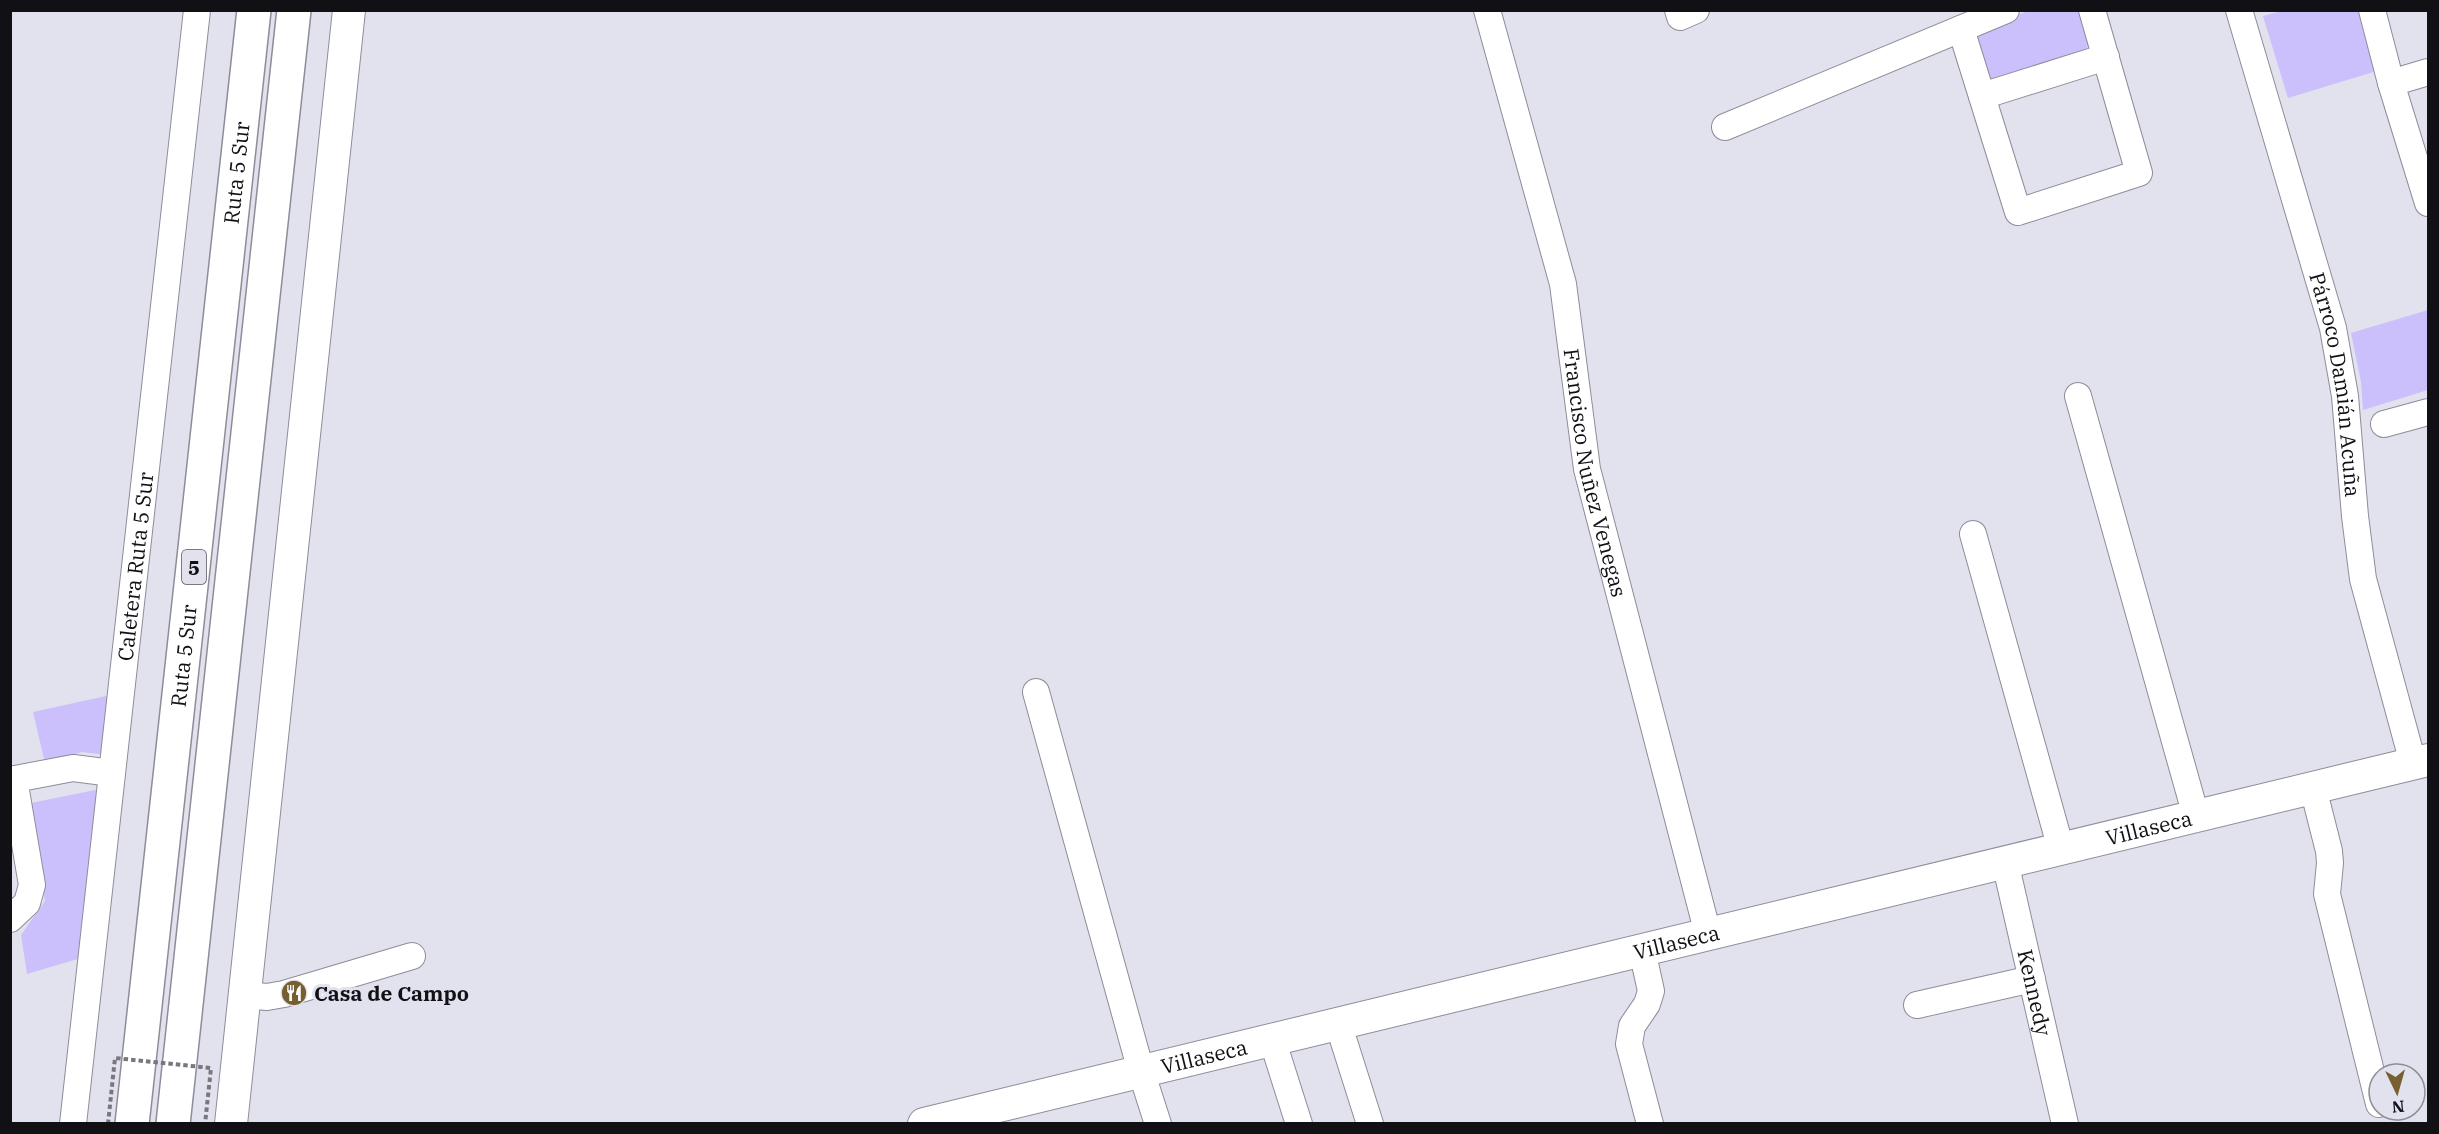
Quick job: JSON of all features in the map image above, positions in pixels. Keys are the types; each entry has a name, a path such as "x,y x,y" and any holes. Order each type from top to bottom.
{"highway":[{"name":"Ruta 5 Sur","path":"132,1124 254,10"},
{"name":"Ruta 5 Sur","path":"172,1124 294,10"}],"main road":[{"path":"231,1124 349,10"},
{"name":"Villaseca","path":"924,1124 969,1118 1141,1071 2421,762"}],"street":[{"name":"Caletera Ruta 5 Sur","path":"73,1124 197,10"},
{"name":"Francisco Nuñez Venegas","path":"1486,10 1563,284 1587,469 1708,934"},
{"path":"1677,10 1680,17 1696,10"},
{"path":"1725,127 2006,10"},
{"path":"1961,29 2018,212 2139,173 2092,10"},
{"path":"2372,10 2391,83 2427,190"},
{"name":"Párroco Damián Acuña","path":"2245,12 2324,290 2335,337 2345,396 2363,579 2421,762"},
{"path":"1982,96 2106,57"},
{"path":"2391,83 2428,72"},
{"path":"2078,396 2196,816"},
{"path":"2385,424 2428,411"},
{"path":"1973,534 2061,849"},
{"path":"1036,693 1141,1071 1158,1124"},
{"path":"10,920 27,903 32,885 12,779 73,768 112,772"},
{"path":"2313,788 2329,851 2327,894 2369,1062"},
{"name":"Kennedy","path":"2005,862 2065,1124"},
{"path":"1642,950 1651,991 1647,1004 1632,1026 1629,1044 1650,1124"},
{"path":"245,995 267,997 284,994 412,956"},
{"path":"1917,1005 2032,979"},
{"path":"1338,1023 1370,1124"},
{"path":"1272,1039 1299,1124"}],"path":[{"path":"108,1124 115,1058 211,1068 205,1124"}],"shaded area":[{"path":"2080,10 2090,43 2082,56 1987,81 1973,39 1976,32 2028,11"},
{"path":"2282,11 2364,11 2380,70 2288,98 2263,16"},
{"path":"2428,310 2428,390 2363,410 2361,382 2351,333"},
{"path":"115,694 107,755 82,752 45,763 33,712"},
{"path":"105,788 81,958 27,974 21,935 45,901 31,803"}],"place":[{"name":"Casa de Campo","path":"294,993"}]}
